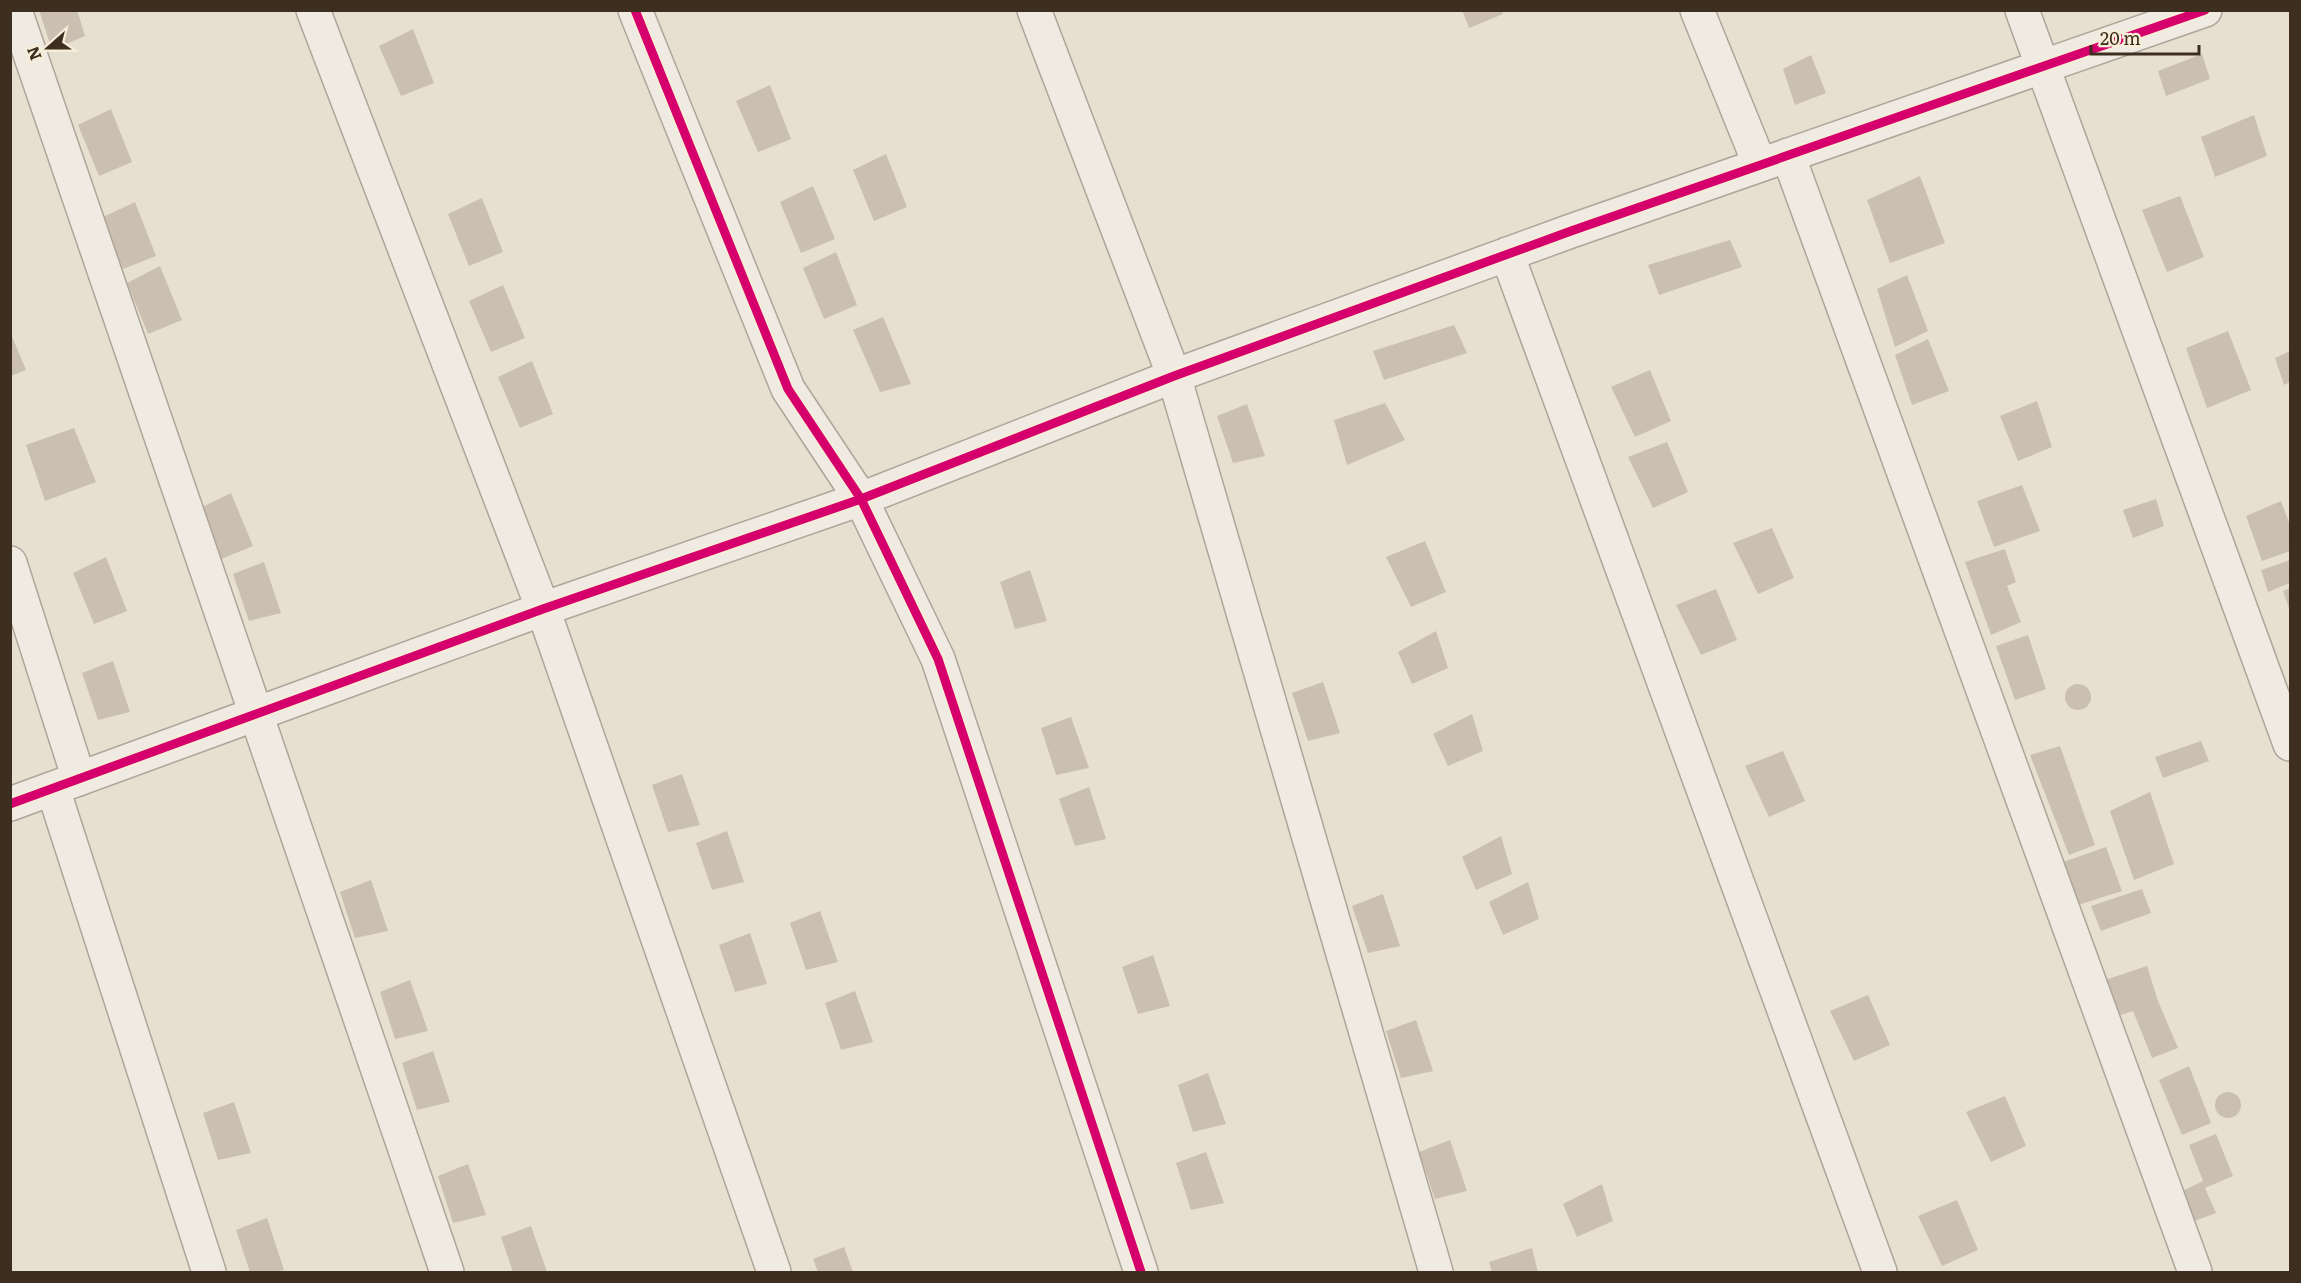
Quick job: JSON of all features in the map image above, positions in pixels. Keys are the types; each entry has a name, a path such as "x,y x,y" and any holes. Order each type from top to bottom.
{"street":[{"path":"15,10 447,1272"},
{"path":"313,10 543,609 774,1272"},
{"path":"635,10 788,389 861,499 938,659 1141,1272"},
{"path":"1034,10 1174,376 1436,1272"},
{"path":"1697,10 1774,160 2195,1272"},
{"path":"2022,10 2290,744"},
{"path":"10,804 543,609 861,499 1174,376 1507,254 2205,10"},
{"path":"1507,254 1880,1272"},
{"path":"10,563 66,784 209,1272"}],"building":[{"path":"39,10 77,10 85,36 52,50"},
{"path":"1462,10 1501,10 1503,14 1469,28"},
{"path":"413,29 434,83 401,96 379,46"},
{"path":"2202,54 2210,79 2166,96 2158,71"},
{"path":"1811,55 1826,93 1795,105 1783,69"},
{"path":"770,85 791,139 758,152 736,101"},
{"path":"111,109 132,162 99,176 78,125"},
{"path":"2254,115 2267,156 2215,177 2201,137"},
{"path":"886,154 907,207 874,221 853,170"},
{"path":"1920,176 1945,243 1890,263 1867,200"},
{"path":"813,186 835,239 801,253 780,202"},
{"path":"2180,196 2204,257 2167,272 2142,210"},
{"path":"482,198 503,252 469,266 448,214"},
{"path":"135,202 156,256 123,269 101,218"},
{"path":"1730,240 1742,267 1659,295 1648,265"},
{"path":"836,252 857,305 824,319 803,268"},
{"path":"160,266 182,320 148,334 127,283"},
{"path":"1907,275 1928,331 1895,347 1877,289"},
{"path":"503,285 525,338 491,352 469,301"},
{"path":"883,317 911,384 880,392 853,330"},
{"path":"1454,325 1467,353 1384,380 1373,351"},
{"path":"2228,331 2251,390 2207,408 2186,348"},
{"path":"11,334 26,370 11,376"},
{"path":"1928,339 1949,391 1912,405 1895,355"},
{"path":"2290,351 2290,382 2284,385 2275,358"},
{"path":"532,361 553,414 520,428 498,377"},
{"path":"1650,370 1671,421 1635,437 1611,387"},
{"path":"2037,401 2052,447 2018,461 2000,416"},
{"path":"1385,403 1405,440 1347,465 1334,420"},
{"path":"1247,404 1265,456 1233,463 1217,416"},
{"path":"74,428 96,482 45,501 26,445"},
{"path":"1667,442 1688,492 1653,508 1628,457"},
{"path":"2022,485 2040,531 1994,547 1977,501"},
{"path":"231,493 253,546 219,560 198,509"},
{"path":"2156,499 2164,526 2133,538 2123,510"},
{"path":"2281,501 2290,525 2290,551 2262,561 2246,516"},
{"path":"1772,528 1794,578 1758,594 1733,543"},
{"path":"1425,541 1446,592 1411,607 1386,557"},
{"path":"2005,549 2016,582 2007,586 2021,622 1991,635 1965,562"},
{"path":"106,557 127,611 94,624 73,573"},
{"path":"2290,560 2290,583 2268,592 2261,570"},
{"path":"264,562 281,613 249,621 233,574"},
{"path":"1030,570 1047,621 1015,629 1000,582"},
{"path":"2290,588 2290,611 2283,591"},
{"path":"1716,589 1737,640 1701,655 1676,605"},
{"path":"1436,631 1448,668 1412,684 1398,652"},
{"path":"2028,635 2046,689 2015,700 1996,646"},
{"path":"113,661 130,712 98,720 82,673"},
{"path":"1323,682 1340,733 1308,741 1292,693"},
{"path":"2078,684 2087,688 2091,697 2087,706 2078,710 2069,706 2065,697 2069,688"},
{"path":"1472,714 1483,751 1448,766 1433,734"},
{"path":"1071,717 1089,768 1056,775 1041,728"},
{"path":"2201,741 2209,761 2163,778 2155,757"},
{"path":"2060,746 2095,845 2069,855 2030,755"},
{"path":"1783,751 1805,801 1769,817 1745,766"},
{"path":"682,774 700,825 668,832 652,785"},
{"path":"1089,787 1106,839 1075,846 1059,799"},
{"path":"2150,792 2174,864 2134,880 2110,811"},
{"path":"727,831 744,882 712,890 696,843"},
{"path":"1501,836 1512,874 1476,890 1462,857"},
{"path":"2106,847 2122,891 2078,905 2063,862"},
{"path":"371,880 388,931 355,938 340,892"},
{"path":"1528,882 1539,919 1503,935 1489,902"},
{"path":"2142,889 2151,913 2101,931 2091,906"},
{"path":"1383,894 1400,946 1368,953 1352,906"},
{"path":"820,911 838,962 806,970 790,923"},
{"path":"750,933 767,984 735,992 719,945"},
{"path":"1153,955 1170,1006 1138,1014 1122,967"},
{"path":"2147,966 2158,1001 2178,1048 2152,1058 2133,1011 2117,1016 2105,980"},
{"path":"410,980 428,1031 395,1039 380,992"},
{"path":"855,991 873,1042 841,1050 825,1003"},
{"path":"1868,995 1890,1045 1854,1061 1830,1011"},
{"path":"1416,1020 1433,1071 1401,1078 1386,1031"},
{"path":"433,1051 450,1102 417,1110 402,1063"},
{"path":"2189,1066 2211,1123 2182,1135 2159,1080"},
{"path":"1208,1073 1226,1124 1193,1132 1178,1085"},
{"path":"2228,1092 2237,1096 2241,1105 2237,1114 2228,1118 2219,1114 2215,1105 2219,1096"},
{"path":"2005,1096 2026,1146 1991,1162 1966,1112"},
{"path":"234,1102 251,1153 218,1160 203,1113"},
{"path":"2216,1134 2233,1176 2205,1188 2216,1213 2192,1222 2180,1192 2203,1181 2189,1145"},
{"path":"1450,1140 1467,1191 1435,1199 1419,1152"},
{"path":"1206,1152 1224,1203 1191,1210 1176,1163"},
{"path":"468,1164 486,1215 453,1223 438,1176"},
{"path":"1602,1184 1613,1221 1577,1237 1563,1204"},
{"path":"1957,1200 1978,1250 1942,1266 1918,1216"},
{"path":"267,1218 284,1270 250,1272 236,1230"},
{"path":"531,1226 547,1272 513,1272 501,1237"},
{"path":"844,1247 853,1272 818,1272 813,1259"},
{"path":"1532,1248 1538,1272 1492,1272 1489,1262"}],"cycle path":[{"path":"635,10 788,389 861,499 938,659 1141,1272"},
{"path":"10,804 543,609 861,499 1174,376 1571,231 2205,10"}]}
